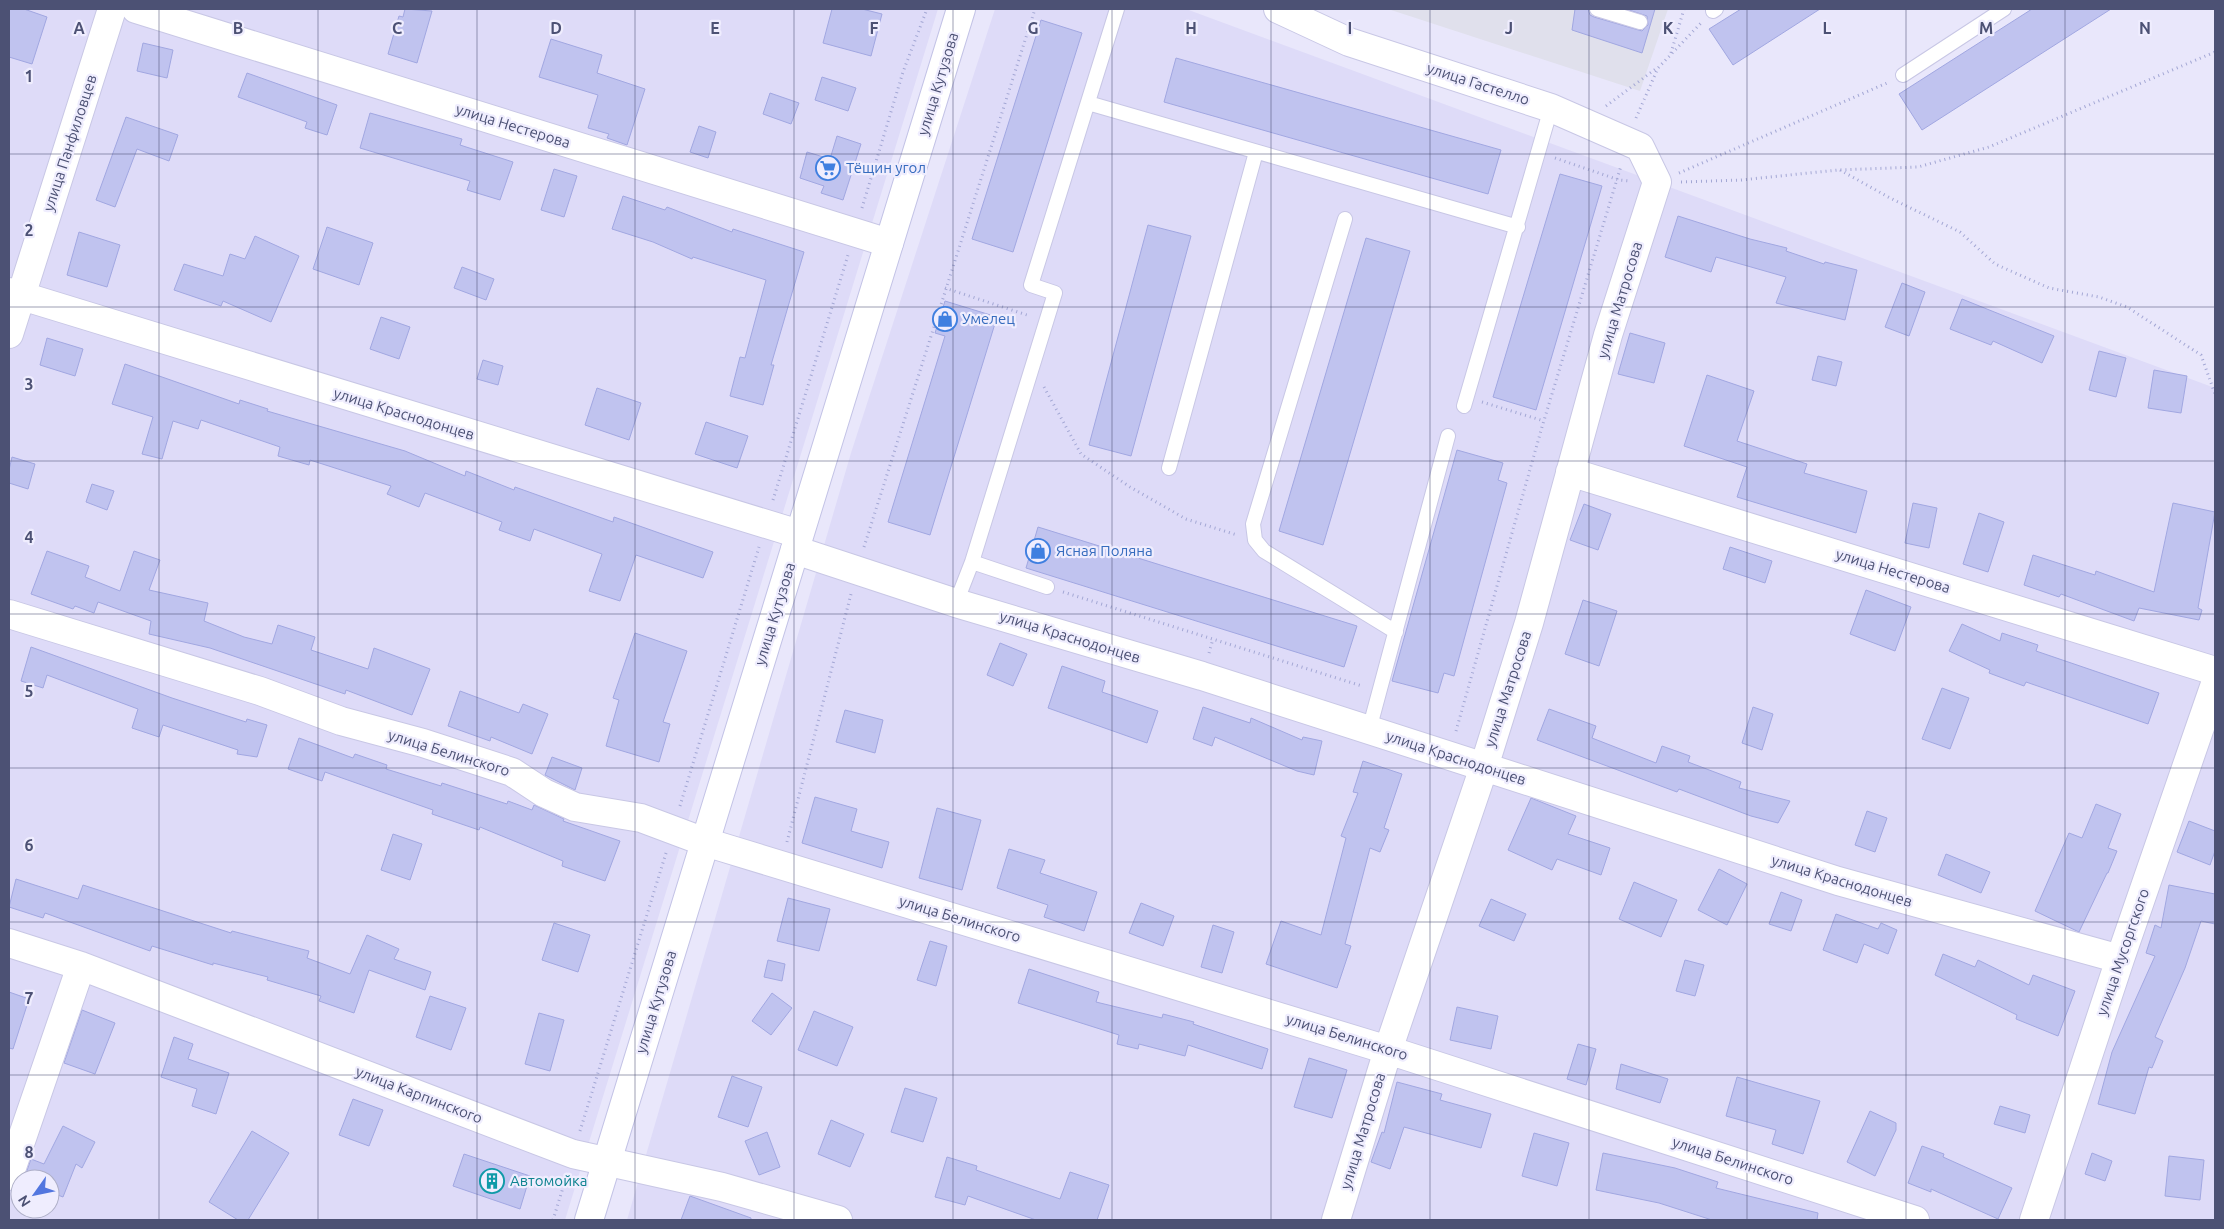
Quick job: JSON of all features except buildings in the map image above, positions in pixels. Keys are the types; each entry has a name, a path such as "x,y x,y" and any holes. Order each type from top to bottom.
{"street":[{"name":"улица Панфиловцев","path":"9,334 15,294 112,9"},
{"name":"улица Нестерова","path":"136,9 889,243"},
{"name":"улица Кутузова","path":"589,1220 961,9"},
{"name":"улица Гастелло","path":"1278,9 1349,42 1552,108 1626,140 1640,147 1656,182"},
{"name":"улица Матросова","path":"1336,1220 1388,1050 1484,767 1529,623 1608,335 1656,182"},
{"name":"улица Краснодонцев","path":"15,294 766,525 797,542 857,569 956,603 1202,676 1838,881 2120,959"},
{"name":"улица Нестерова","path":"1570,472 2215,671"},
{"name":"улица Белинского","path":"9,614 260,691 341,721 423,743 512,772 544,793 575,807 641,818 705,842 1388,1050 1915,1220"},
{"name":"улица Мусоргского","path":"2034,1220 2120,959 2215,684"},
{"name":"улица Карпинского","path":"9,942 81,966 573,1154 722,1187 838,1220"},
{"path":"9,1176 81,966"}],"lane":[{"path":"956,603 972,562 1055,293 1031,285 1117,9"},
{"path":"1596,9 1640,22"},
{"path":"1903,75 2004,9"},
{"path":"1088,103 1518,227"},
{"path":"1465,401 1552,108"},
{"path":"1169,468 1256,152"},
{"path":"1345,219 1253,524 1255,540 1264,551 1396,632"},
{"path":"1369,730 1448,436"},
{"path":"972,562 1048,587"}],"path":[{"path":"553,1220 903,72 927,9"},
{"path":"781,864 857,569 1035,9"},
{"path":"1671,54 1684,9"},
{"path":"1449,756 1544,422 1619,180 1626,140 1658,68 1715,10"},
{"path":"1540,153 1619,180 1656,182 1741,180 1838,170 1918,166 1989,146 2215,52"},
{"path":"1656,182 1903,75"},
{"path":"1838,170 1960,232 1996,264 2049,288 2098,296 2127,307 2200,355 2215,394"},
{"path":"945,288 1046,321"},
{"path":"1033,366 1081,454 1130,487 1186,520 1255,540"},
{"path":"1465,401 1544,422"},
{"path":"1048,587 1380,691"}],"shaded area":[{"path":"9,9 938,9 565,1220 9,1220"},
{"path":"995,9 1186,9 2215,388 2215,1220 627,1220 851,453"},
{"path":"1388,9 1668,9 1640,91"}],"place":[{"name":"Тёщин угол","path":"828,168"},
{"name":"Умелец","path":"945,319"},
{"name":"Ясная Поляна","path":"1038,551"},
{"name":"Автомойка","path":"492,1181"}]}
